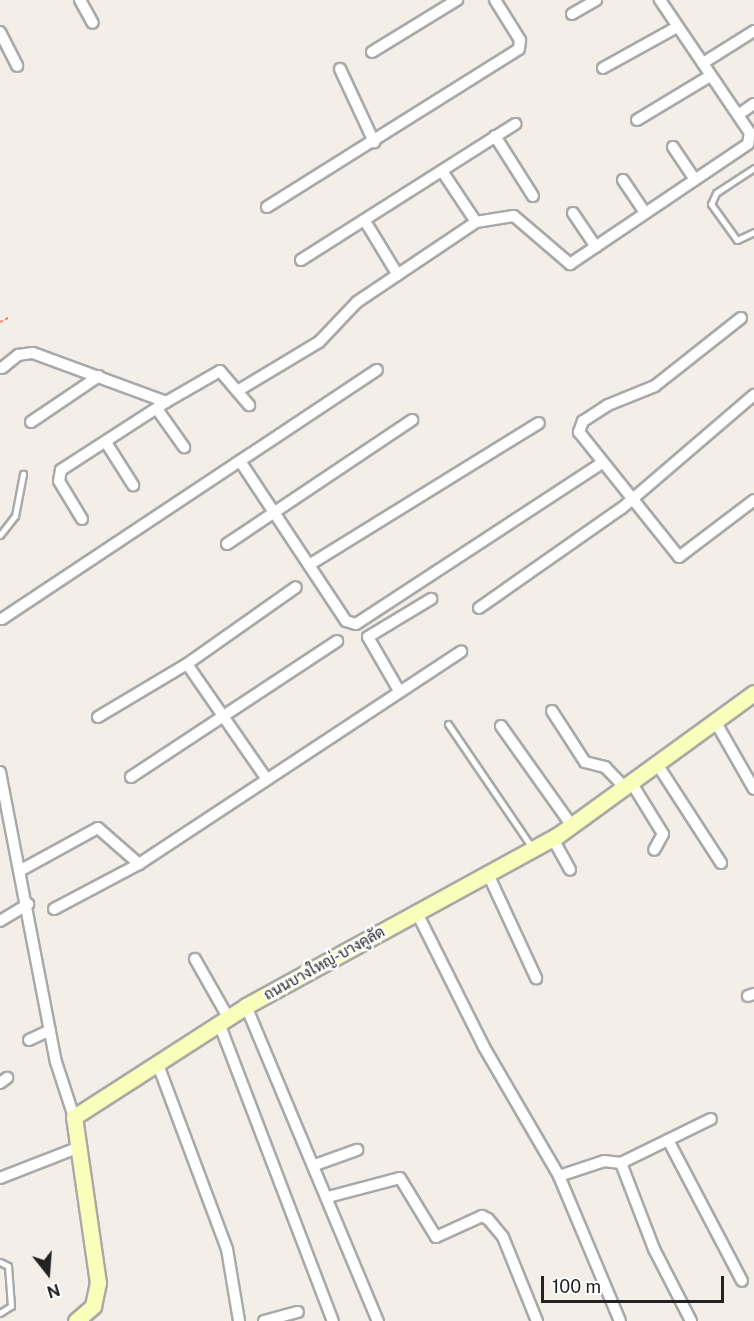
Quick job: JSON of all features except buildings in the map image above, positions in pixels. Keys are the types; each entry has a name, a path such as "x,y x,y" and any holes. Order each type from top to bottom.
{"street":[{"path":"80,0 93,23"},
{"path":"372,52 457,0"},
{"path":"267,207 519,49 520,40 495,0"},
{"path":"572,14 596,0"},
{"path":"239,390 319,342 357,302 476,222 514,216 566,265 596,247 752,139 660,0"},
{"path":"603,68 677,27"},
{"path":"703,63 754,31"},
{"path":"0,32 17,66"},
{"path":"340,69 374,142"},
{"path":"637,120 710,76"},
{"path":"738,115 754,104"},
{"path":"301,260 515,124"},
{"path":"495,136 533,196"},
{"path":"673,147 694,178"},
{"path":"442,171 476,222"},
{"path":"623,180 645,213"},
{"path":"573,213 596,247"},
{"path":"365,221 398,275"},
{"path":"741,318 656,386 584,421 579,432 679,558 754,500"},
{"path":"2,368 26,352 99,376 161,405 184,447"},
{"path":"2,619 377,370"},
{"path":"82,519 59,473 107,444 161,405 220,371 239,390 249,405"},
{"path":"31,422 99,376"},
{"path":"479,608 630,498 754,394"},
{"path":"227,544 412,420"},
{"path":"309,564 539,423"},
{"path":"107,444 134,485"},
{"path":"240,461 346,621 356,624 602,463"},
{"path":"98,717 187,664 296,587"},
{"path":"399,689 368,637 430,599"},
{"path":"131,777 225,719 337,641"},
{"path":"54,909 139,864 399,689 461,652"},
{"path":"187,664 266,778"},
{"name":"ถนนบางใหญ่-บางคูลัด","path":"74,1117 246,1006 416,911 553,839 754,694"},
{"path":"552,711 585,762 604,767 628,785 663,834 654,850"},
{"path":"716,721 754,789"},
{"path":"501,726 572,826"},
{"path":"657,764 721,863"},
{"path":"0,772 23,869 50,1030 74,1117 98,1284 93,1306 76,1321"},
{"path":"23,869 98,828 139,864"},
{"path":"553,839 570,870"},
{"path":"488,874 536,978"},
{"path":"0,921 28,904"},
{"path":"416,911 484,1047 559,1176 620,1321"},
{"path":"195,959 224,1020 333,1321"},
{"path":"246,1006 315,1165 378,1321"},
{"path":"29,1040 50,1030"},
{"path":"157,1062 227,1249 238,1321"},
{"path":"559,1176 604,1161 621,1163 711,1119"},
{"path":"669,1140 742,1281"},
{"path":"0,1178 77,1148"},
{"path":"315,1165 357,1149"},
{"path":"621,1163 654,1249 691,1321"},
{"path":"328,1197 400,1178 436,1237 482,1216 488,1219 503,1237 537,1321"},
{"path":"264,1321 298,1312"}],"lane":[{"path":"754,168 716,193 711,204 738,241 754,232"},
{"path":"0,535 15,516 23,474"},
{"path":"448,723 534,850"},
{"path":"0,1262 8,1266 11,1306 0,1313"}],"path":[{"path":"0,322 10,317"}]}
